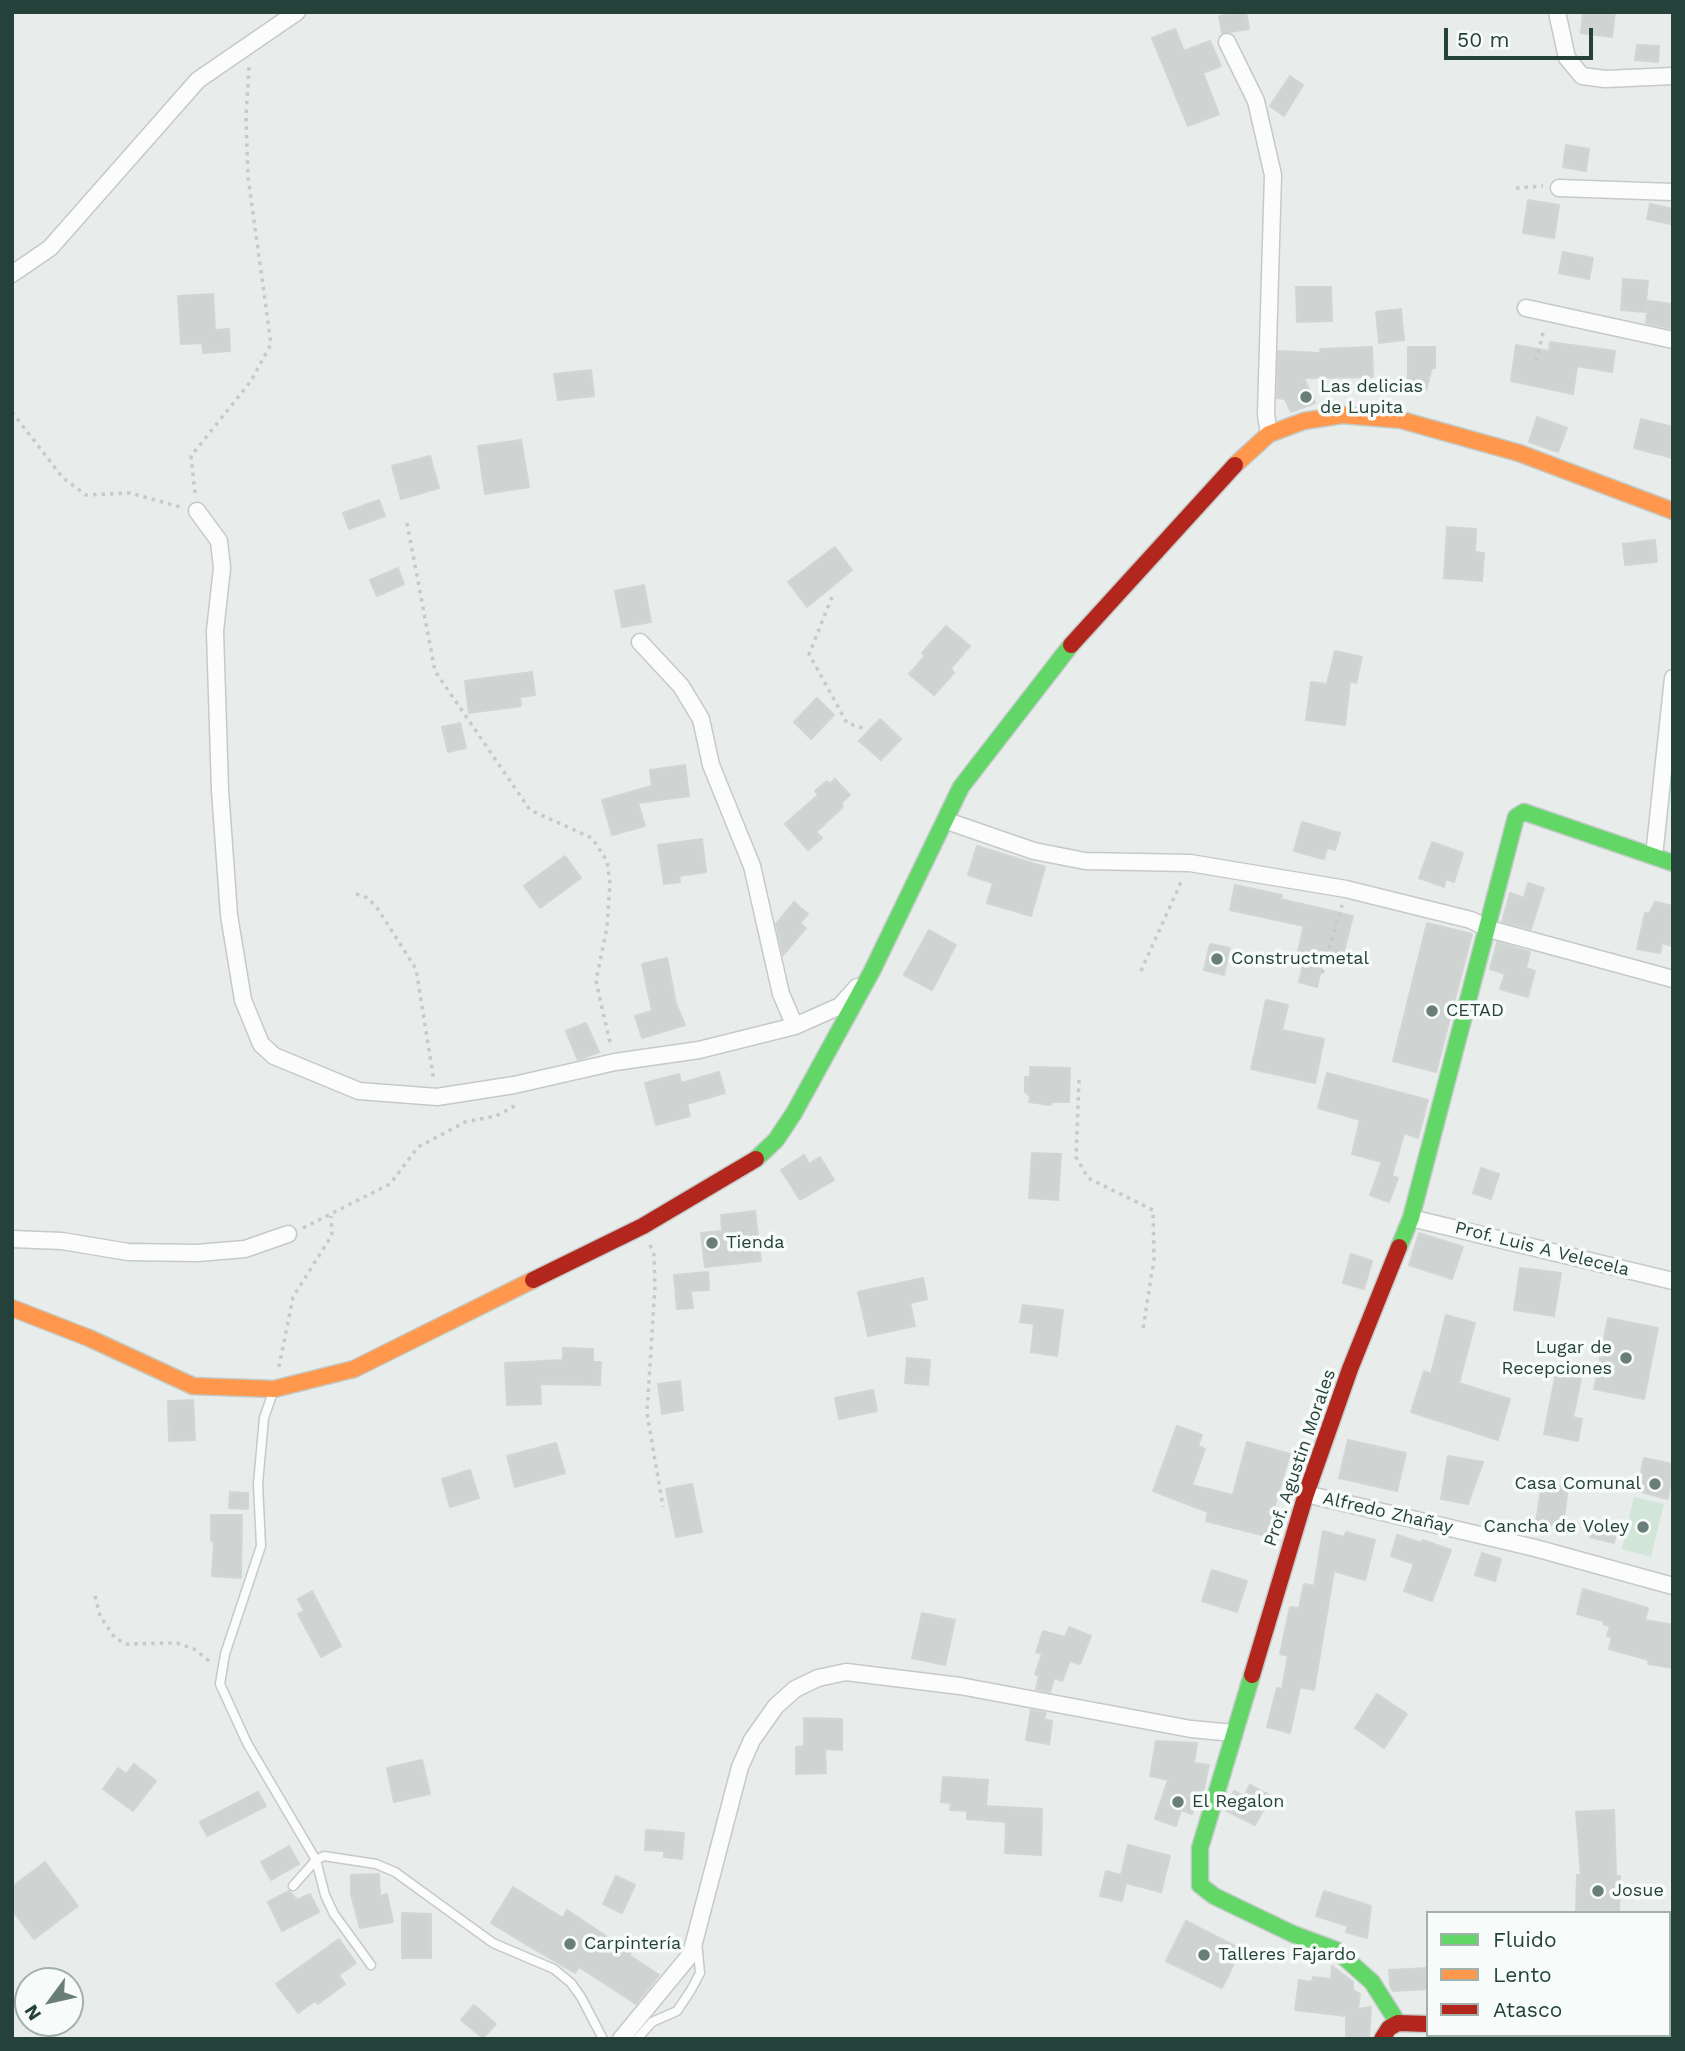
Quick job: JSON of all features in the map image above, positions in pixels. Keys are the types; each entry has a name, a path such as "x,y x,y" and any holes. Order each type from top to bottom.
{"street":[{"path":"12,274 50,248 198,80 298,12"},
{"path":"1557,12 1567,58 1582,76 1605,79 1673,76"},
{"path":"1227,42 1256,101 1273,175 1266,414 1269,434"},
{"path":"1559,188 1673,192"},
{"path":"1526,308 1673,340"},
{"path":"12,1308 89,1338 193,1386 274,1389 354,1369 643,1226 750,1165 776,1140 794,1113 872,971 947,821 961,787 1052,666 1228,472 1269,434 1304,421 1342,415 1401,421 1518,453 1673,511"},
{"path":"197,511 219,541 222,569 215,631 229,915 243,1000 254,1029 274,1056 359,1091 437,1097 514,1085 615,1062 699,1050 795,1026 839,1006 872,971"},
{"path":"640,642 681,686 701,719 711,765 752,866 781,994 795,1026"},
{"path":"1673,678 1654,856 1673,863"},
{"name":"Prof. Agustin Morales","path":"1398,2023 1372,1982 1336,1950 1282,1929 1214,1896 1200,1885 1200,1848 1306,1494 1350,1369 1411,1218 1489,929 1516,817 1524,812 1654,856"},
{"path":"947,821 1034,851 1085,861 1190,863 1346,889 1471,920 1489,929 1673,979"},
{"name":"Prof. Luis A Velecela","path":"1411,1218 1673,1281"},
{"path":"12,1239 62,1241 128,1252 197,1253 244,1249 288,1234"},
{"name":"Alfredo Zhañay","path":"1306,1494 1535,1548 1673,1586"},
{"path":"621,2039 691,1954 740,1767 752,1740 776,1706 795,1689 818,1678 846,1672 960,1686 1191,1729 1234,1733"},
{"path":"1382,2039 1389,2028 1398,2023 1426,2024"}],"lane":[{"path":"274,1389 264,1418 258,1483 261,1546 220,1684 247,1743 316,1860 325,1895 334,1914 371,1965"},
{"path":"293,1886 316,1860 324,1856 340,1856 376,1864 411,1882 493,1943 554,1969 571,1983 581,1997 603,2039"},
{"path":"637,2039 652,2022 677,2011 691,1990 700,1973 700,1952 695,1935"}],"path":[{"path":"12,412 63,478 86,495 130,494 197,511 191,456 251,381 271,344 248,177 246,117 250,44"},
{"path":"1516,188 1559,188"},
{"path":"1536,360 1547,313"},
{"path":"408,523 435,671 530,810 592,838 607,861 610,883 607,927 596,981 615,1062"},
{"path":"832,597 809,654 847,723 863,727"},
{"path":"1141,971 1190,863"},
{"path":"1322,973 1346,889"},
{"path":"356,894 368,898 378,909 416,969 437,1097"},
{"path":"1079,1080 1076,1157 1088,1178 1153,1210 1154,1259 1143,1329"},
{"path":"288,1234 331,1216 390,1184 418,1147 466,1122 496,1116 513,1107 514,1085"},
{"path":"274,1389 293,1297 331,1235 331,1216"},
{"path":"643,1226 654,1255 647,1412 663,1507"},
{"path":"96,1596 100,1616 115,1638 126,1644 177,1643 194,1649 222,1671"}],"green space":[{"name":"Cancha de Voley","path":"1634,1497 1664,1504 1651,1557 1622,1549"}],"building":[{"path":"1246,12 1249,29 1222,33 1219,16"},
{"path":"1583,12 1615,12 1612,37 1581,33"},
{"path":"1175,29 1184,51 1210,41 1221,66 1203,73 1219,114 1188,126 1152,38"},
{"path":"1637,45 1659,46 1658,62 1635,60"},
{"path":"1290,76 1303,85 1284,116 1270,106"},
{"path":"1566,145 1589,149 1586,171 1563,167"},
{"path":"1528,200 1559,205 1554,238 1523,233"},
{"path":"1650,204 1673,209 1671,224 1647,219"},
{"path":"1563,252 1593,258 1589,279 1559,273"},
{"path":"1623,279 1648,281 1645,312 1621,310"},
{"path":"1296,287 1331,287 1332,321 1297,322"},
{"path":"213,294 215,330 229,329 230,351 203,353 202,343 181,344 178,296"},
{"path":"1648,301 1673,304 1673,329 1646,323"},
{"path":"1401,309 1404,340 1379,343 1376,312"},
{"path":"1550,342 1615,351 1612,372 1577,366 1573,394 1511,381 1516,345 1549,351"},
{"path":"1372,347 1373,377 1304,378 1315,403 1291,412 1285,399 1277,398 1278,351 1321,353 1320,349"},
{"path":"1408,347 1435,347 1435,368 1432,368 1426,390 1408,390"},
{"path":"591,370 594,396 558,400 554,374"},
{"path":"1537,417 1567,428 1558,452 1529,442"},
{"path":"1641,419 1673,427 1673,458 1634,448"},
{"path":"521,440 529,487 485,494 478,446"},
{"path":"430,456 439,488 401,499 392,466"},
{"path":"379,500 385,516 349,529 343,513"},
{"path":"1447,527 1476,529 1475,552 1484,553 1482,581 1444,578"},
{"path":"1655,540 1657,562 1625,565 1623,544"},
{"path":"835,547 852,570 807,607 788,582"},
{"path":"398,568 404,584 377,596 370,580"},
{"path":"644,585 651,622 622,627 615,591"},
{"path":"946,626 970,646 951,668 954,673 934,695 909,674 925,656 922,653"},
{"path":"1335,651 1362,657 1356,683 1350,681 1345,725 1306,720 1311,682 1327,684"},
{"path":"532,672 535,695 520,697 521,706 469,713 465,681"},
{"path":"817,698 834,715 811,739 794,722"},
{"path":"880,719 901,739 881,760 859,741"},
{"path":"460,723 466,748 448,752 442,727"},
{"path":"685,765 689,796 638,803 645,826 612,835 602,800 652,786 650,770"},
{"path":"835,779 850,795 841,803 843,807 816,832 822,838 808,850 785,824 818,795 815,791 827,781 830,784"},
{"path":"1302,822 1340,833 1335,850 1327,848 1324,859 1294,851"},
{"path":"702,839 706,872 679,876 680,882 664,884 658,845"},
{"path":"1432,842 1463,853 1454,882 1446,879 1444,887 1419,878"},
{"path":"977,846 1045,867 1031,916 987,903 993,883 968,875"},
{"path":"565,856 581,878 540,908 524,886"},
{"path":"1528,883 1544,888 1531,929 1502,922 1510,893 1524,898"},
{"path":"1235,885 1282,895 1281,899 1353,916 1341,962 1324,958 1317,987 1299,982 1305,957 1297,955 1304,926 1230,910"},
{"path":"794,902 808,914 800,923 806,928 783,955 776,924"},
{"path":"1655,902 1673,906 1673,946 1662,943 1660,953 1637,949 1645,913 1649,914"},
{"name":"CETAD","path":"1427,923 1472,934 1436,1072 1393,1061"},
{"path":"929,930 956,945 932,990 904,975"},
{"path":"1497,942 1530,952 1526,968 1535,971 1528,997 1500,989 1505,974 1490,969"},
{"name":"Constructmetal","path":"1210,944 1230,948 1224,975 1204,970"},
{"path":"667,958 676,1004 685,1025 642,1038 635,1016 652,1011 642,964"},
{"path":"1266,1000 1288,1005 1282,1030 1324,1039 1315,1083 1251,1069"},
{"path":"586,1023 599,1052 578,1060 566,1031"},
{"path":"1030,1067 1070,1068 1069,1102 1053,1102 1050,1105 1029,1102 1030,1096 1025,1092 1025,1077 1030,1077"},
{"path":"719,1072 725,1093 687,1104 690,1116 656,1125 645,1083 679,1074 681,1083"},
{"path":"1327,1073 1428,1100 1418,1138 1404,1133 1392,1176 1398,1178 1389,1202 1370,1195 1382,1162 1352,1154 1360,1120 1318,1108"},
{"path":"1032,1153 1061,1154 1058,1200 1029,1198"},
{"path":"804,1155 809,1164 820,1157 834,1180 800,1200 781,1170"},
{"path":"1481,1168 1499,1174 1491,1199 1473,1193"},
{"path":"755,1211 761,1261 705,1267 701,1233 722,1231 721,1215"},
{"path":"1419,1233 1463,1247 1452,1279 1409,1265"},
{"path":"1351,1254 1372,1261 1364,1289 1343,1283"},
{"path":"1520,1268 1561,1273 1554,1316 1514,1310"},
{"path":"708,1272 709,1290 691,1291 693,1308 677,1309 674,1275"},
{"path":"923,1278 927,1299 910,1303 915,1326 868,1336 858,1292"},
{"path":"1023,1305 1063,1310 1057,1356 1031,1352 1034,1324 1020,1322"},
{"path":"1446,1315 1475,1323 1459,1383 1510,1399 1498,1440 1411,1412 1424,1371 1431,1374"},
{"name":"Lugar de Recepciones","path":"1608,1318 1658,1328 1644,1399 1594,1389"},
{"path":"563,1348 593,1349 593,1362 601,1362 600,1385 540,1384 541,1404 507,1405 505,1363 563,1360"},
{"path":"907,1358 930,1360 928,1385 905,1383"},
{"name":"Lugar de Recepciones","path":"1556,1373 1581,1379 1573,1417 1582,1419 1578,1441 1544,1434"},
{"path":"680,1381 683,1410 662,1414 658,1384"},
{"path":"873,1390 877,1411 839,1419 835,1398"},
{"path":"193,1400 195,1440 169,1441 168,1401"},
{"path":"1177,1426 1202,1435 1198,1446 1205,1449 1192,1485 1233,1495 1247,1442 1290,1454 1266,1536 1206,1521 1208,1512 1153,1491"},
{"path":"1348,1440 1406,1453 1397,1491 1339,1478"},
{"path":"556,1443 565,1473 515,1487 507,1456"},
{"path":"1448,1456 1483,1462 1468,1504 1441,1499"},
{"name":"Casa Comunal","path":"1644,1458 1673,1464 1668,1499 1637,1491"},
{"path":"470,1470 479,1498 450,1507 442,1479"},
{"path":"1542,1483 1568,1487 1563,1527 1536,1523"},
{"path":"692,1484 702,1532 676,1537 666,1489"},
{"path":"230,1492 248,1493 248,1509 229,1508"},
{"path":"211,1515 242,1515 241,1578 212,1576 214,1541 211,1541"},
{"path":"1594,1520 1618,1526 1614,1543 1590,1537"},
{"path":"1323,1531 1344,1537 1346,1532 1375,1540 1365,1580 1334,1571 1314,1690 1300,1687 1290,1733 1267,1727 1277,1688 1282,1689 1288,1656 1280,1654 1290,1607 1299,1608 1304,1584 1314,1586"},
{"path":"1397,1535 1422,1543 1423,1540 1451,1550 1432,1601 1404,1591 1414,1564 1391,1556"},
{"path":"1482,1553 1501,1559 1495,1581 1475,1575"},
{"path":"1212,1570 1247,1581 1237,1612 1202,1601"},
{"path":"1583,1589 1648,1608 1645,1620 1673,1625 1673,1668 1648,1664 1649,1660 1609,1649 1612,1637 1607,1636 1610,1626 1603,1624 1604,1621 1577,1614"},
{"path":"312,1591 341,1646 321,1657 298,1614 304,1611 298,1599"},
{"path":"922,1613 955,1620 945,1665 912,1658"},
{"path":"1069,1627 1091,1636 1080,1664 1070,1661 1062,1681 1054,1678 1050,1692 1036,1689 1039,1676 1035,1674 1042,1654 1036,1652 1043,1631 1065,1637"},
{"path":"1377,1694 1407,1714 1384,1748 1355,1728"},
{"path":"1031,1710 1046,1713 1044,1719 1052,1721 1049,1744 1026,1740"},
{"path":"804,1718 842,1719 842,1750 825,1749 826,1773 796,1774 796,1747 804,1746"},
{"path":"1156,1741 1197,1743 1194,1763 1209,1765 1202,1797 1198,1795 1192,1814 1181,1810 1176,1826 1155,1819 1168,1780 1150,1776"},
{"path":"422,1760 430,1794 394,1802 387,1768"},
{"path":"134,1764 156,1781 133,1811 103,1789 118,1768 126,1774"},
{"path":"943,1777 988,1780 986,1806 1042,1809 1041,1855 1005,1853 1006,1822 967,1819 967,1811 950,1810 951,1803 941,1802"},
{"path":"1250,1785 1271,1796 1255,1825 1225,1810 1234,1791 1244,1796"},
{"path":"258,1792 266,1806 207,1836 200,1822"},
{"path":"1614,1810 1616,1876 1620,1876 1619,1911 1576,1911 1577,1875 1581,1875 1576,1812"},
{"path":"646,1830 684,1833 682,1859 664,1857 664,1851 645,1850"},
{"path":"1128,1845 1170,1856 1161,1892 1126,1883 1122,1901 1100,1896 1106,1871 1121,1875"},
{"path":"289,1846 299,1864 271,1880 261,1862"},
{"path":"45,1862 78,1906 34,1939 12,1910 12,1887"},
{"path":"379,1874 380,1896 387,1894 393,1922 360,1928 351,1895 351,1875"},
{"path":"616,1876 635,1885 622,1913 603,1904"},
{"path":"513,1887 563,1918 567,1910 659,1975 636,2004 579,1967 575,1973 522,1942 491,1923"},
{"path":"289,1891 297,1900 310,1894 319,1912 282,1931 268,1902"},
{"path":"1324,1891 1371,1906 1367,1938 1346,1932 1348,1926 1316,1916"},
{"path":"402,1913 431,1914 431,1958 402,1958"},
{"name":"Talleres Fajardo","path":"1186,1921 1241,1949 1222,1988 1166,1961"},
{"path":"339,1939 356,1963 339,1975 345,1984 318,2004 315,2001 298,2013 276,1984"},
{"path":"1332,1966 1353,1982 1353,1990 1360,1994 1358,2009 1371,2007 1369,2039 1346,2039 1346,2016 1295,2010 1299,1980 1312,1982 1313,1977 1331,1979"},
{"path":"1426,1968 1426,1989 1393,1991 1389,1970"},
{"path":"474,2005 496,2024 483,2038 461,2020"}],"traffic: fast":[{"path":"756,1159 776,1140 794,1113 872,971 961,787 1071,645"},
{"path":"1399,1247 1411,1218 1516,817 1524,812 1673,863"},
{"path":"1252,1675 1200,1848 1200,1885 1214,1896 1293,1934 1336,1950 1372,1982 1398,2023"}],"traffic: slow":[{"path":"1235,465 1269,434 1304,421 1342,415 1401,420 1519,453 1673,511"},
{"path":"12,1308 89,1338 193,1386 274,1389 354,1369 533,1280"}],"traffic: jam":[{"path":"1071,645 1235,465"},
{"path":"533,1280 643,1226 756,1159"},
{"path":"1252,1675 1306,1494 1350,1369 1399,1247"},
{"path":"1382,2039 1389,2028 1398,2023 1426,2024"}],"place":[{"name":"Las delicias de Lupita","path":"1306,397"},
{"name":"Constructmetal","path":"1217,959"},
{"name":"CETAD","path":"1432,1011"},
{"name":"Tienda","path":"712,1243"},
{"name":"Lugar de Recepciones","path":"1626,1358"},
{"name":"Casa Comunal","path":"1655,1484"},
{"name":"Cancha de Voley","path":"1643,1527"},
{"name":"El Regalon","path":"1178,1802"},
{"name":"Josue","path":"1598,1891"},
{"name":"Carpintería","path":"570,1944"},
{"name":"Talleres Fajardo","path":"1204,1955"}]}
